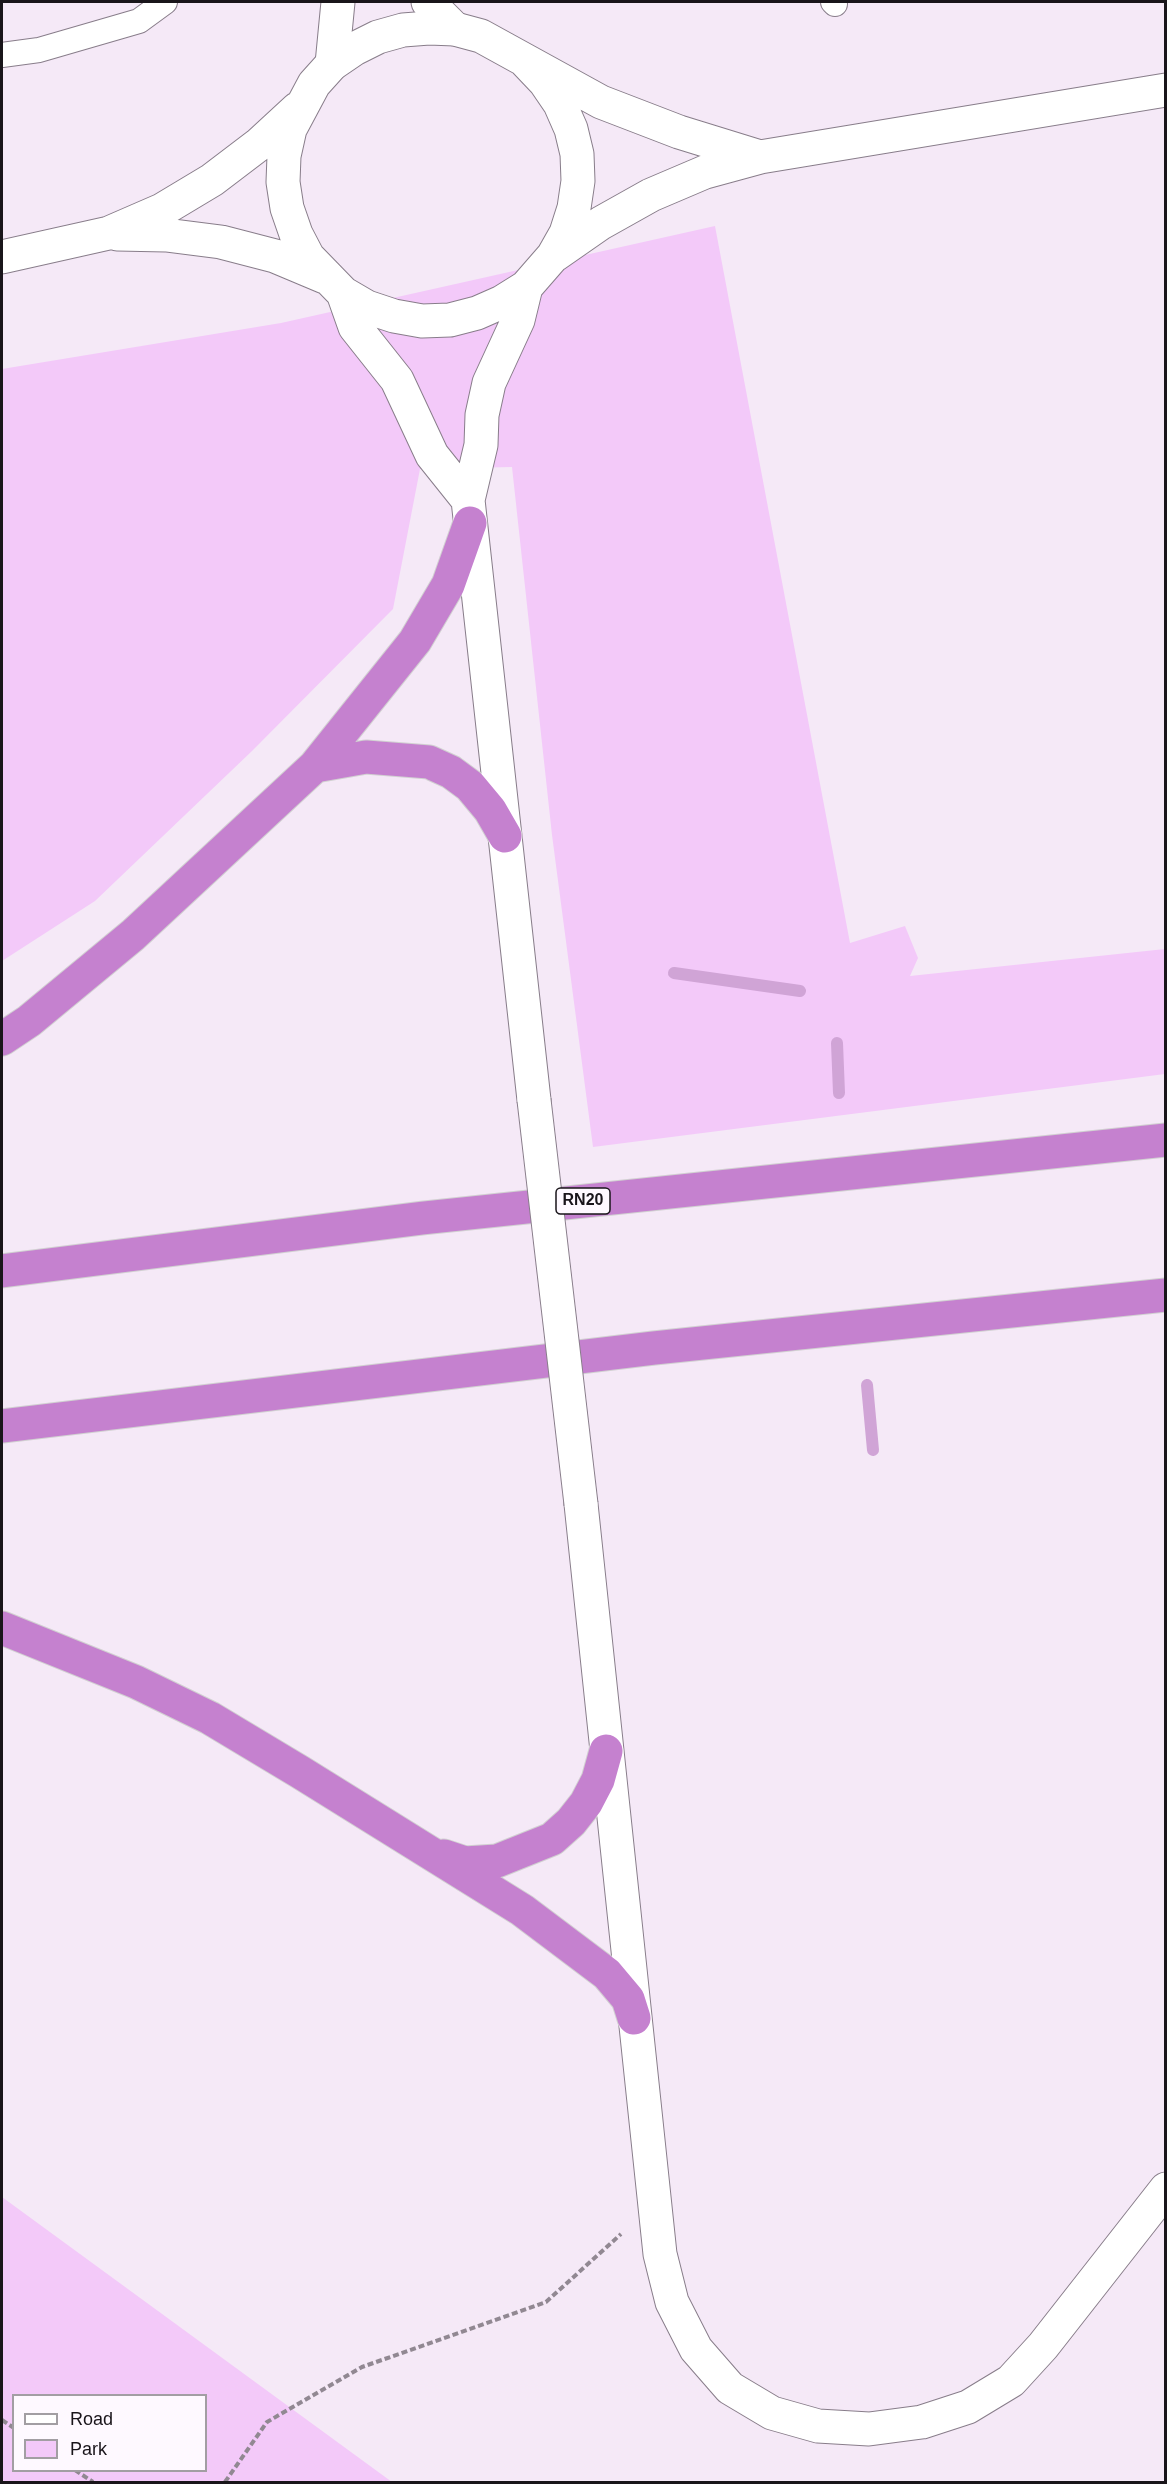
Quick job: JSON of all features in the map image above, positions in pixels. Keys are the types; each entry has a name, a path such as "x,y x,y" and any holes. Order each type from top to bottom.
{"highway":[{"path":"2,1039 29,1021 133,935 315,766 415,641 448,585 469,511"},
{"path":"315,766 366,757 429,762 452,772 470,786 490,810 505,836"},
{"name":"RN20","path":"2,1271 423,1218 1166,1140"},
{"path":"2,1426 666,1347 1166,1295"},
{"path":"2,1628 126,1677 210,1718 431,1852 522,1910 607,1974 628,1999 634,2018"},
{"path":"431,1852 465,1863 497,1861 552,1839 571,1822 586,1803 598,1780 606,1751"}],"main road":[{"path":"332,64 338,2"},
{"path":"428,2 455,29"},
{"path":"469,511 432,455 397,381 354,327 334,285 308,256 296,234 285,191 284,156 290,129 300,105 314,84 332,64 378,37 411,29 455,29 481,36 505,48 526,63 601,102 679,132 760,157"},
{"path":"526,63 545,82 560,104 571,129 577,154 578,181 574,208 553,256"},
{"path":"109,233 166,235 221,242 275,256 334,285 367,307 394,316 422,321 450,320 477,314 502,302 526,286 553,256 602,223 651,195 705,172 760,157 1166,90"},
{"path":"2,257 109,233 162,210 212,180 258,145 300,105"},
{"path":"526,286 518,320 489,383 482,415 481,445 469,511 581,1504 654,2204 660,2254 672,2302 696,2349 730,2388 772,2413 818,2426 869,2429 922,2422 968,2407 1011,2381 1043,2346 1166,2189"}],"lane":[{"path":"2,55 39,50 140,21 165,2"}],"path":[{"path":"225,2482 267,2422 362,2367 546,2302 654,2204"},
{"path":"78,2472 93,2482"}],"green space":[{"path":"715,226 850,943 905,926 918,958 910,976 1165,949 1165,1074 593,1147 552,835 512,467 420,469 393,609 252,751 95,901 2,961 2,369 281,323"},
{"path":"2,2197 392,2482 2,2482"}],"waterway":[{"path":"674,973 800,991"},
{"path":"837,1043 839,1093"},
{"path":"867,1385 873,1450"}]}
